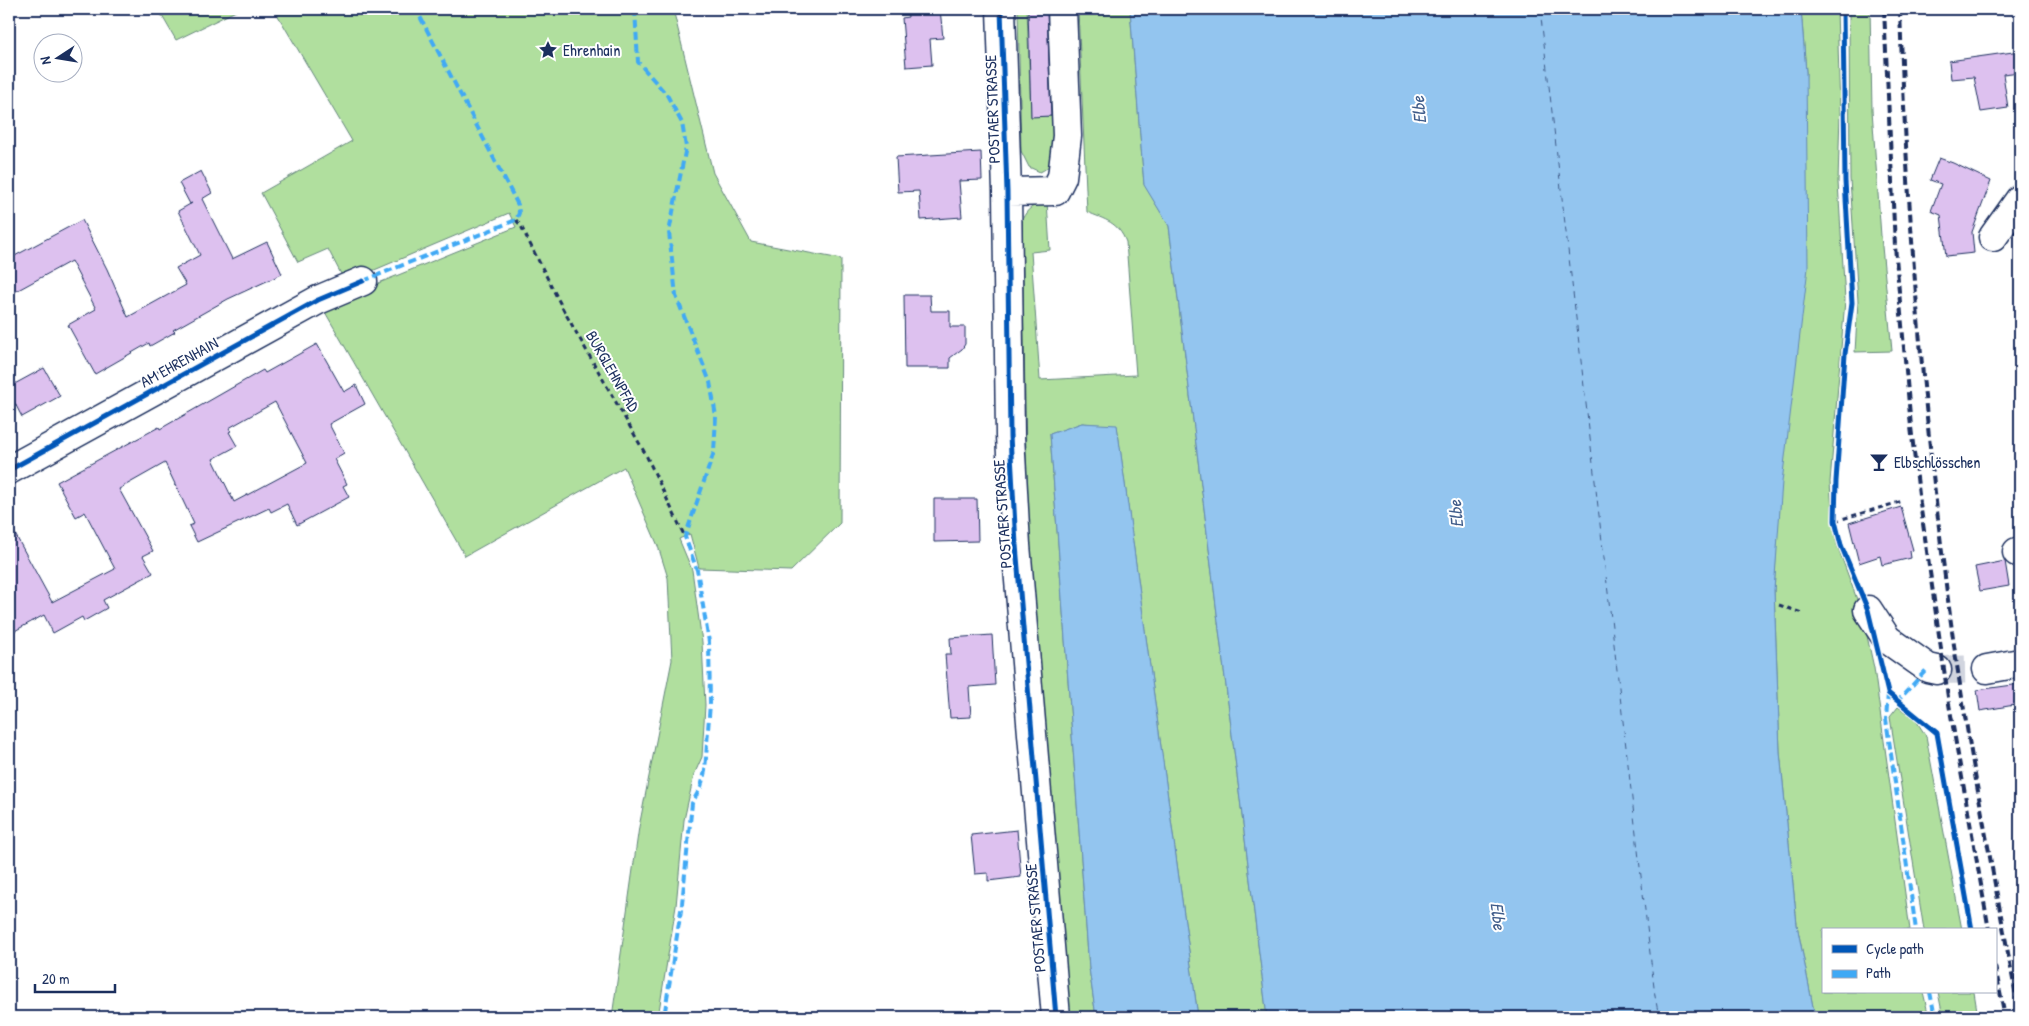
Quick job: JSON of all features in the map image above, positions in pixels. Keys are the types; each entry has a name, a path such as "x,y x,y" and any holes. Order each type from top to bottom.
{"street":[{"name":"POSTAER STRASSE","path":"1001,9 1007,192 1011,455 1017,555 1056,1017"},
{"path":"1007,192 1055,191 1062,177 1066,136 1062,9"},
{"path":"1993,237 2020,198"},
{"name":"AM EHRENHAIN","path":"9,470 318,300 363,281"},
{"path":"1868,610 1887,639 1928,668 1937,670"},
{"path":"1987,669 2020,663"}],"path":[{"path":"1835,521 1903,501"},
{"path":"1779,605 1802,613"}],"green space":[{"path":"158,9 240,9 176,40"},
{"path":"274,9 673,9 713,173 751,242 841,259 840,523 791,571 699,568 690,534 679,539 692,570 702,642 705,705 702,757 694,775 684,820 676,906 658,1017 612,1017 639,827 672,660 668,578 658,546 624,467 465,556 325,312 369,287 516,227 509,213 365,274 359,267 341,274 328,249 298,262 261,193 352,141"},
{"path":"1018,9 1027,9 1031,116 1054,116 1056,148 1054,156 1047,168 1040,172 1029,167 1021,151"},
{"path":"1078,9 1130,9 1144,184 1169,226 1267,1017 1198,1017 1117,426 1082,423 1050,434 1089,968 1096,1017 1064,1017 1027,516 1022,220 1032,207 1047,201 1050,250 1031,252 1040,380 1136,375 1126,242 1123,235 1111,222 1087,212"},
{"path":"1801,9 1837,9 1840,112 1838,182 1845,300 1830,482 1833,526 1837,545 1862,613 1874,668 1910,928 1822,928 1822,994 1923,994 1929,1017 1815,1017 1797,925 1780,752 1774,590 1806,72"},
{"path":"1849,9 1870,9 1872,110 1892,351 1855,352 1858,301 1850,179"},
{"path":"1898,707 1915,719 1926,736 1962,928 1924,928 1890,717"},
{"path":"1938,994 1974,994 1978,1017 1943,1017"}],"water":[{"name":"Elbe","path":"1130,9 1801,9 1806,72 1808,268 1782,482 1774,590 1780,752 1797,925 1815,1017 1267,1017 1169,226 1144,185"},
{"path":"1082,423 1117,425 1198,1017 1096,1017 1089,968 1050,434"}],"building":[{"path":"907,9 940,9 943,38 930,39 932,65 906,67 902,18 908,17"},
{"path":"1028,9 1047,9 1051,116 1031,117"},
{"path":"2020,51 2020,72 2003,74 2008,108 1981,112 1974,77 1951,79 1949,61"},
{"path":"981,152 982,180 959,181 962,217 921,220 919,191 898,192 896,157"},
{"path":"1939,158 1991,181 1972,232 1974,253 1946,256 1941,215 1931,211 1941,184 1930,180"},
{"path":"201,171 212,193 202,199 232,259 267,242 282,274 228,299 173,330 175,332 150,346 149,343 95,374 68,325 96,309 71,261 9,295 9,259 82,220 107,269 128,317 186,285 176,268 200,255 178,211 192,203 190,204 179,183"},
{"path":"904,295 930,295 931,311 950,311 950,327 965,327 965,344 962,349 950,358 950,368 905,368"},
{"path":"317,344 344,392 356,385 365,404 329,424 344,453 334,459 347,484 343,486 349,497 297,525 287,504 271,512 269,508 197,542 189,526 194,524 165,463 119,489 153,551 143,556 153,573 103,600 107,608 84,621 82,617 53,633 44,615 9,634 9,523 52,602 115,569 85,512 76,517 57,482 159,427 160,429 263,370 265,373","holes":["275,402 307,463 234,502 213,459 237,446 229,432 231,431 229,428"]},
{"path":"44,368 60,396 22,417 9,392 9,387"},
{"path":"934,499 977,499 978,541 934,542"},
{"path":"1901,507 1913,550 1910,551 1911,558 1882,565 1880,556 1859,563 1849,523"},
{"path":"2005,561 2009,586 1980,591 1975,567"},
{"path":"992,635 995,685 969,687 971,717 950,718 945,654 951,654 950,638"},
{"path":"2020,684 2020,704 1980,711 1977,690"},
{"path":"1017,830 1021,877 988,881 988,873 975,874 971,835"}],"ferry route":[{"path":"1540,9 1655,996 1659,1017"}],"tunnel":[{"path":"1937,670 1987,669"}],"railway":[{"path":"1884,9 1895,246 1911,427 1949,704 1989,928"},
{"path":"1900,9 1907,169 1934,487 1954,645 1969,738 2020,1017"},
{"path":"1996,971 2005,1017"}],"marked path":[{"path":"363,281 516,220 519,213 518,205 416,9"},
{"path":"635,9 638,62 667,95 682,123 686,147 669,232 676,296 710,382 716,416 714,452 685,537 697,570 709,642 710,703 705,771 701,787 692,803 682,904 664,1017"},
{"path":"1896,703 1928,668"},
{"path":"1888,693 1886,719 1916,928"},
{"path":"1930,994 1935,1017"}],"cycle path":[{"path":"1001,9 1007,192 1010,436 1016,545 1056,1017"},
{"path":"1843,9 1845,181 1852,303 1845,354 1835,521 1841,545 1868,610 1888,693 1937,733 1972,928"},
{"path":"9,470 318,300 363,281"}],"place":[{"name":"Ehrenhain","path":"548,50"},
{"name":"Elbschlösschen","path":"1879,462"}]}
